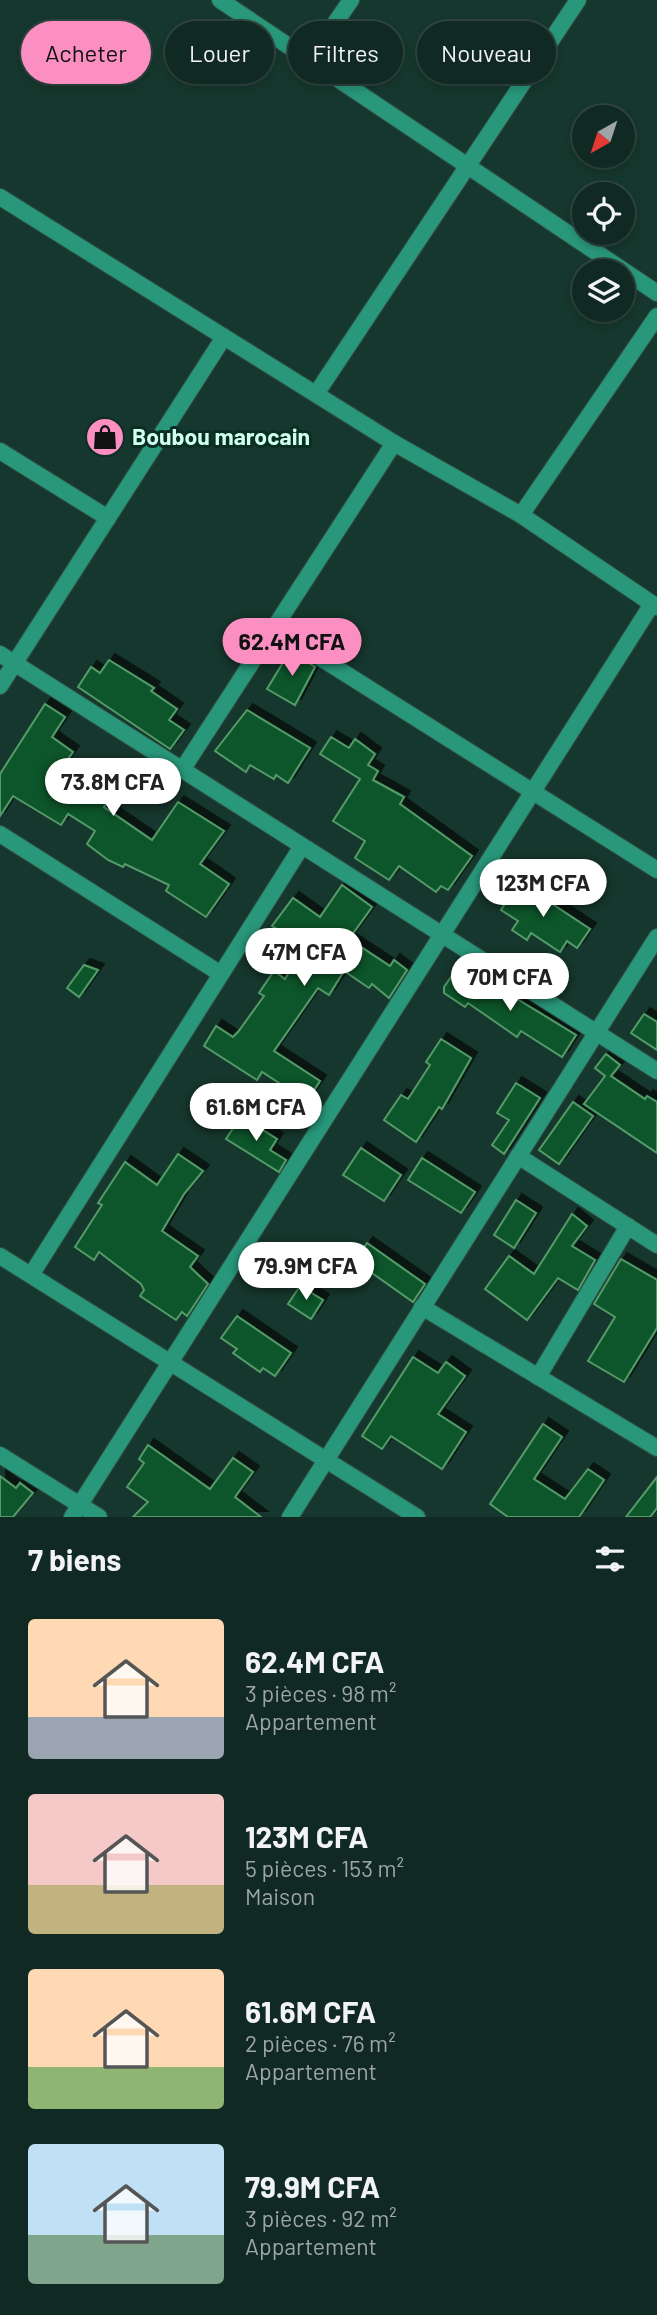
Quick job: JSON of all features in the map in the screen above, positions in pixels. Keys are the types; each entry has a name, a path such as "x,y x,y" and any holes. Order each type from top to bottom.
{"street":[{"path":"220,0 288,47"},
{"path":"337,21 351,0"},
{"path":"316,394 578,0"},
{"path":"344,84 657,293"},
{"path":"0,197 394,443 522,515 655,605 533,792 76,1511"},
{"path":"522,515 651,337 657,316"},
{"path":"0,685 224,337"},
{"path":"182,769 394,443"},
{"path":"0,451 108,518"},
{"path":"273,628 657,870"},
{"path":"0,654 657,1071"},
{"path":"0,834 221,974"},
{"path":"31,1275 302,846"},
{"path":"290,1517 657,937"},
{"path":"518,1156 657,1245"},
{"path":"538,1377 628,1226"},
{"path":"0,1256 417,1517"},
{"path":"422,1307 657,1448"},
{"path":"0,1455 76,1511 99,1517"}],"building":[{"path":"290,651 315,667 295,705 267,689"},
{"path":"109,660 154,688 151,691 177,709 169,720 184,730 170,749 78,687 91,667 100,673"},
{"path":"45,704 65,717 52,737 73,752 55,777 81,792 100,767 122,784 104,807 152,840 178,802 224,831 200,864 229,884 206,917 166,891 169,885 125,864 123,867 108,860 87,844 95,831 68,814 61,825 13,796 0,816 0,774"},
{"path":"247,710 310,748 288,783 276,775 274,779 250,765 246,772 215,751"},
{"path":"331,737 349,748 355,739 375,754 368,765 378,771 373,780 404,797 400,804 472,856 448,890 441,886 436,892 399,866 389,880 355,858 365,841 333,821 360,779 320,754"},
{"path":"519,882 590,929 577,948 567,941 560,952 531,933 527,940 512,930 518,921 501,910"},
{"path":"342,885 372,907 349,939 390,966 394,960 407,970 389,998 372,984 369,988 344,971 329,995 318,988 274,1051 320,1081 307,1101 262,1072 257,1080 204,1046 216,1026 233,1037 264,996 259,993 274,971 285,979 305,946 272,926 293,898 320,917"},
{"path":"84,965 98,970 79,997 67,988"},
{"path":"456,970 491,994 496,986 576,1035 562,1057 521,1031 517,1037 468,1003 465,1007 444,993 444,987"},
{"path":"644,1014 657,1022 657,1050 631,1033"},
{"path":"441,1039 471,1058 442,1109 439,1107 416,1142 384,1120 401,1095 408,1099 430,1065 426,1062"},
{"path":"606,1054 620,1065 611,1076 645,1099 647,1096 657,1102 657,1153 584,1104 605,1076 595,1068"},
{"path":"516,1083 540,1098 504,1154 492,1145 509,1120 497,1113"},
{"path":"573,1102 593,1116 559,1164 539,1150"},
{"path":"241,1116 277,1139 270,1150 286,1160 279,1172 226,1139"},
{"path":"361,1148 401,1175 384,1201 343,1175"},
{"path":"178,1154 203,1171 184,1194 162,1231 198,1256 190,1267 208,1284 187,1316 182,1312 176,1320 140,1296 144,1290 141,1284 99,1252 94,1260 75,1247 102,1205 98,1203 125,1162 157,1185"},
{"path":"422,1158 475,1192 461,1213 408,1180"},
{"path":"516,1200 536,1213 514,1248 494,1235"},
{"path":"572,1214 587,1226 572,1246 595,1260 578,1290 558,1278 527,1320 485,1289 509,1256 534,1274"},
{"path":"367,1243 425,1284 413,1302 355,1261"},
{"path":"621,1259 657,1280 657,1328 624,1382 588,1361 615,1317 594,1304"},
{"path":"300,1286 323,1300 311,1319 288,1304"},
{"path":"237,1316 291,1353 275,1376 263,1368 260,1372 233,1353 237,1349 221,1338"},
{"path":"413,1357 438,1373 446,1362 465,1376 438,1414 466,1432 442,1469 391,1436 382,1449 362,1436"},
{"path":"543,1424 562,1437 534,1479 565,1499 588,1469 604,1480 579,1517 508,1517 490,1504"},
{"path":"148,1445 210,1489 233,1458 253,1472 235,1497 261,1517 133,1517 148,1502 127,1487 144,1463 139,1459"},
{"path":"0,1476 16,1488 20,1483 33,1493 13,1517 0,1517"},
{"path":"657,1477 657,1508 650,1517 626,1517"}],"place":[{"name":"Boubou marocain","path":"105,437"}]}
